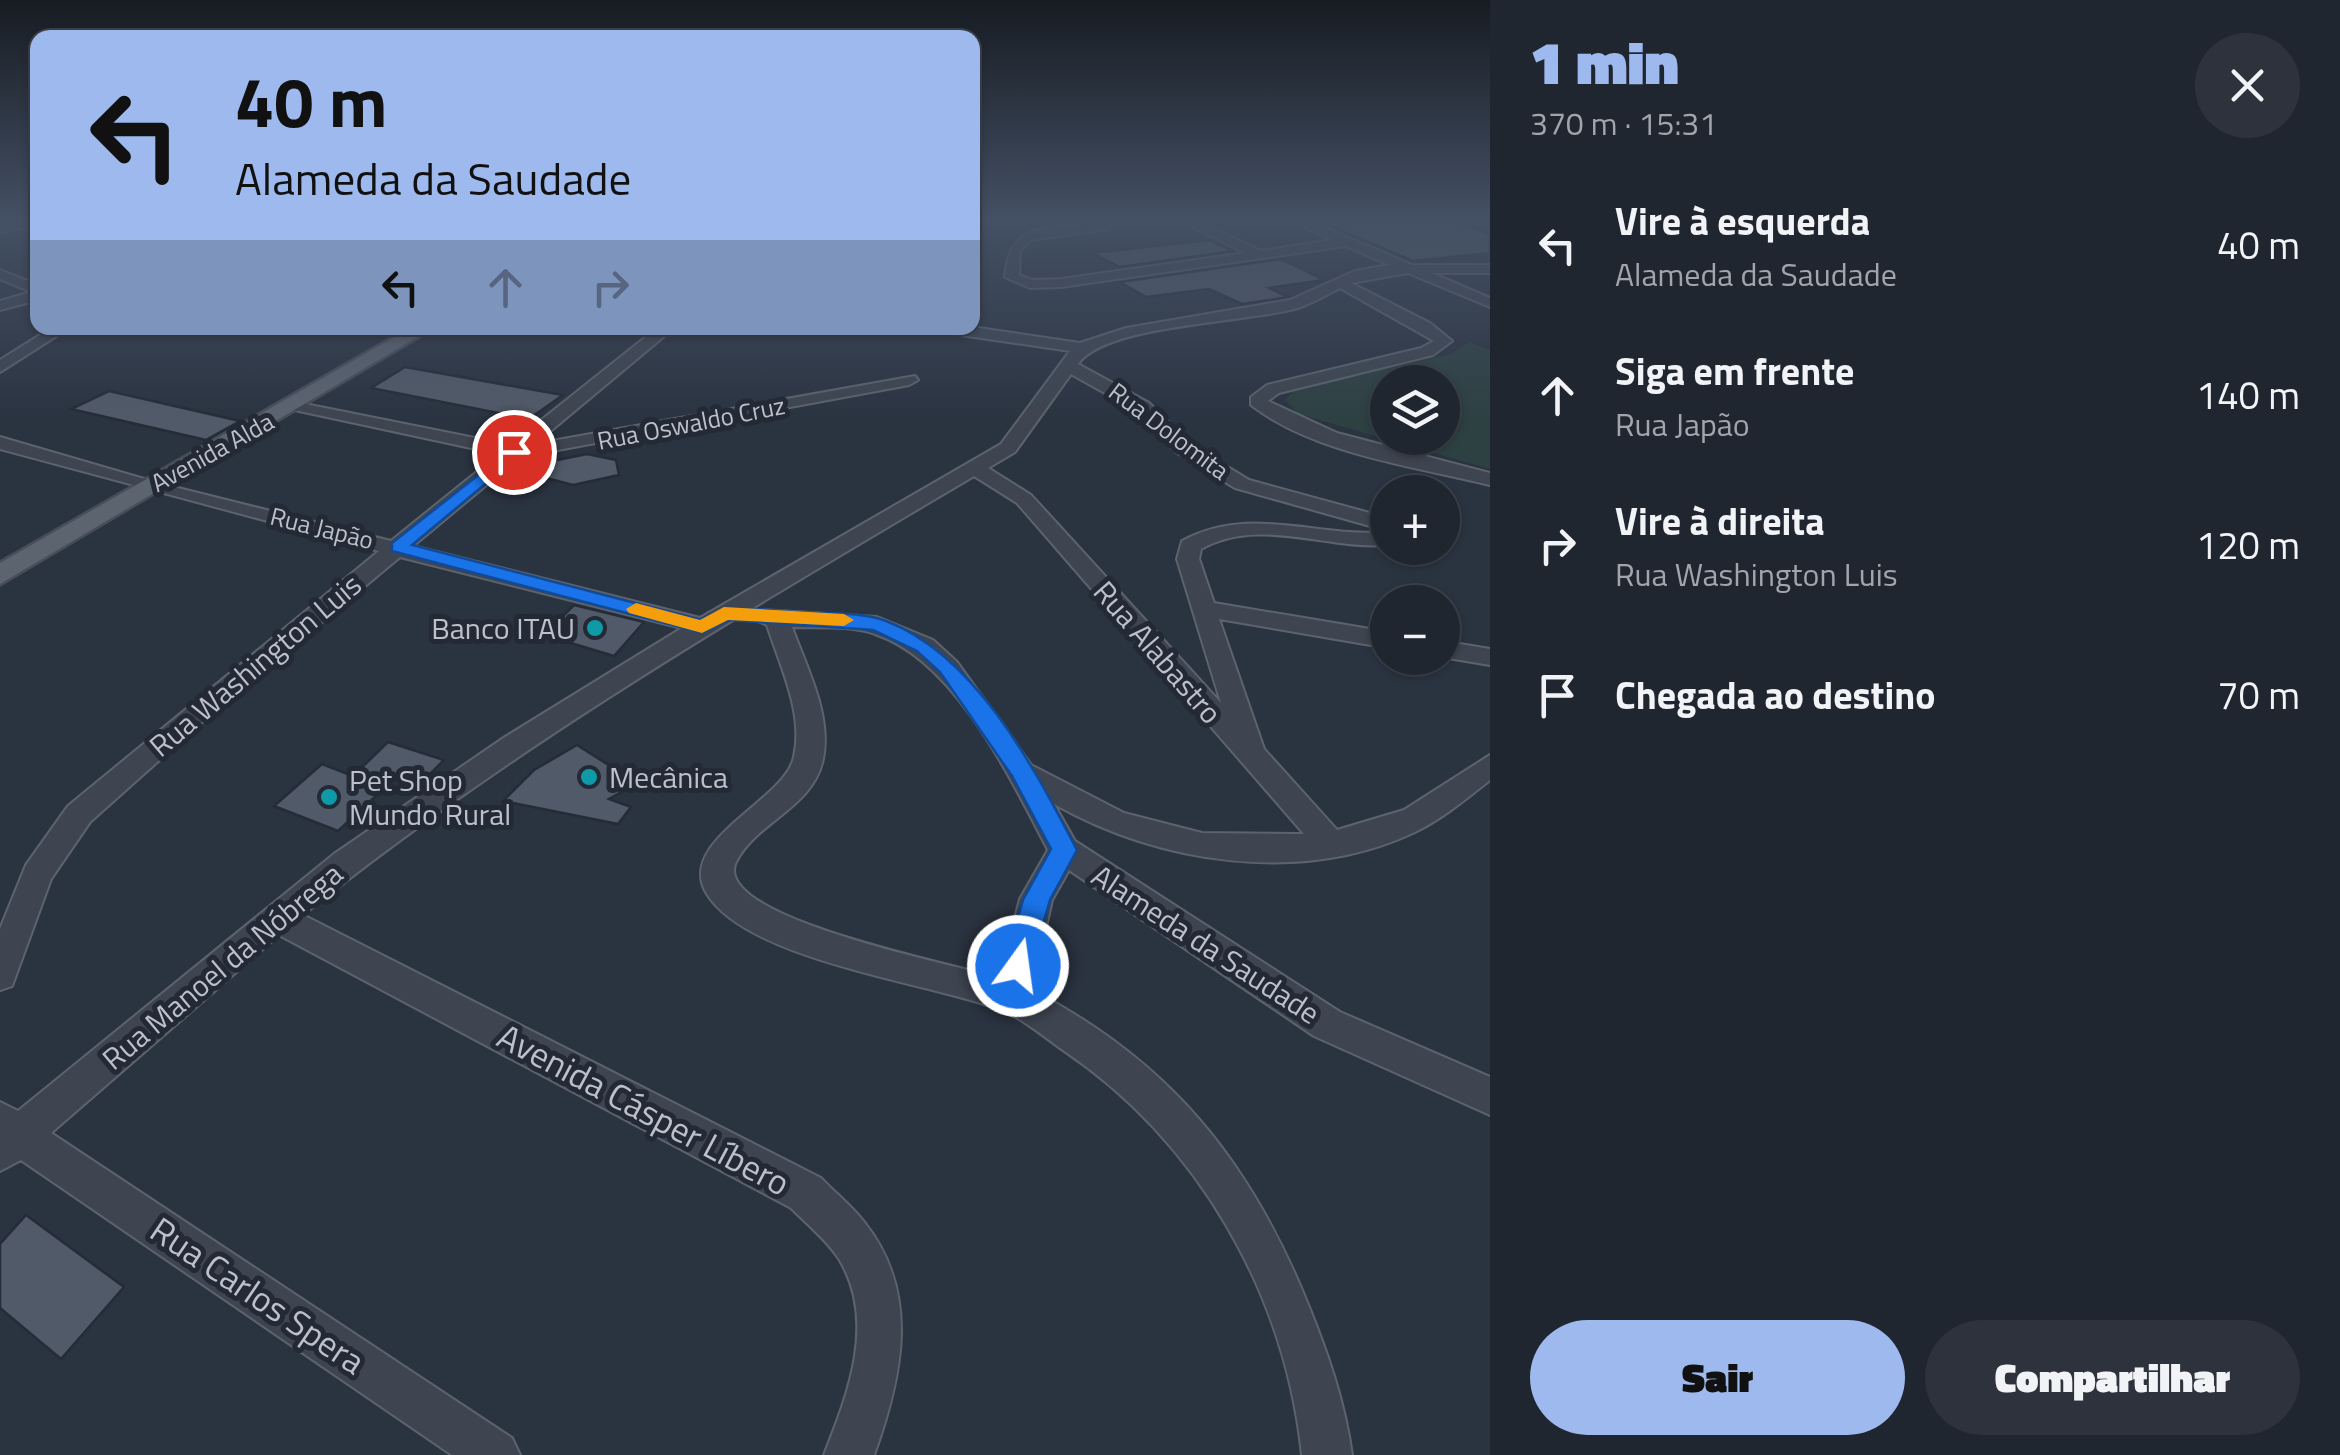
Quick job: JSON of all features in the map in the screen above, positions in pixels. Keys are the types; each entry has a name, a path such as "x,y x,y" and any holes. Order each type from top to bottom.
{"main road":[{"name":"Avenida Alda","path":"0,576 411,335"}],"street":[{"path":"979,335 1074,356 1126,333 1294,304 1337,286"},
{"path":"1346,286 1425,326 1444,341 1427,352 1273,389 1257,401 1264,409 1303,427 1490,479"},
{"path":"1451,286 1490,303"},
{"path":"0,306 30,296"},
{"path":"0,367 50,335"},
{"name":"Rua Washington Luis","path":"0,975 37,874 79,814 657,335"},
{"name":"Rua Manoel da Nóbrega","path":"7,1136 345,863 515,744 714,620 1008,448 1074,356"},
{"name":"Rua Dolomita","path":"1074,356 1143,408 1183,448 1242,484 1370,520"},
{"name":"Rua Oswaldo Cruz","path":"296,405 514,452 690,424 910,380"},
{"name":"Rua Japão","path":"0,442 151,486 714,620"},
{"path":"1008,448 1024,499"},
{"name":"Rua Alabastro","path":"976,470 1024,499 1331,844"},
{"name":"Rua Dolomita","path":"1254,760 1188,560 1190,546 1206,534 1252,526 1370,539"},
{"path":"1205,609 1370,637"},
{"path":"776,619 810,730 811,756 800,780 782,801 723,854 716,868 718,885 728,900 747,914 782,929 1012,998 1108,1056 1208,1152 1240,1200 1275,1274 1302,1347 1327,1455"},
{"name":"Alameda da Saudade","path":"714,620 877,624 924,646 948,668 1022,772 1064,850 1314,1016 1390,1054 1436,1070 1490,1096"},
{"path":"1460,652 1490,657"},
{"path":"1022,772 1085,810 1150,835 1284,851 1388,831 1427,811 1490,765"},
{"path":"1012,998 1036,900 1064,850"},
{"name":"Avenida Cásper Líbero","path":"276,917 806,1194 855,1244 878,1293 883,1351 849,1455"},
{"name":"Alameda da Saudade","path":"1436,1070 1490,1078"},
{"name":"Rua Carlos Spera","path":"7,1136 495,1455"}],"shaded area":[{"path":"1469,342 1490,350 1490,469 1441,455 1460,455 1460,365 1403,365 1451,354"},
{"path":"1370,373 1370,435 1298,414 1285,400 1295,390"}],"building":[{"path":"1127,286 1283,286 1269,288 1288,297 1242,304 1209,289 1146,297"},
{"path":"405,367 563,395 529,419 371,388"},
{"path":"109,391 240,421 206,440 71,409"},
{"path":"587,454 616,460 619,475 573,485 512,469"},
{"name":"Banco ITAU","path":"574,605 644,622 614,656 544,635"},
{"name":"Pet Shop Mundo Rural","path":"388,742 444,760 425,779 403,771 338,831 274,806 322,764 353,776"},
{"path":"577,745 637,783 609,799 631,807 618,824 503,801 534,770"},
{"path":"26,1215 124,1287 61,1359 0,1308 0,1244"}],"slow traffic":[{"path":"636,609 702,626 724,613 844,620"}],"place":[{"name":"Banco ITAU","path":"595,628"},
{"name":"Mecânica","path":"589,777"},
{"name":"Pet Shop Mundo Rural","path":"329,797"}],"route":[{"path":"514,452 398,547 702,626 724,613 877,624 924,646 948,668 1022,772 1064,850 1036,900 1018,966"}]}
